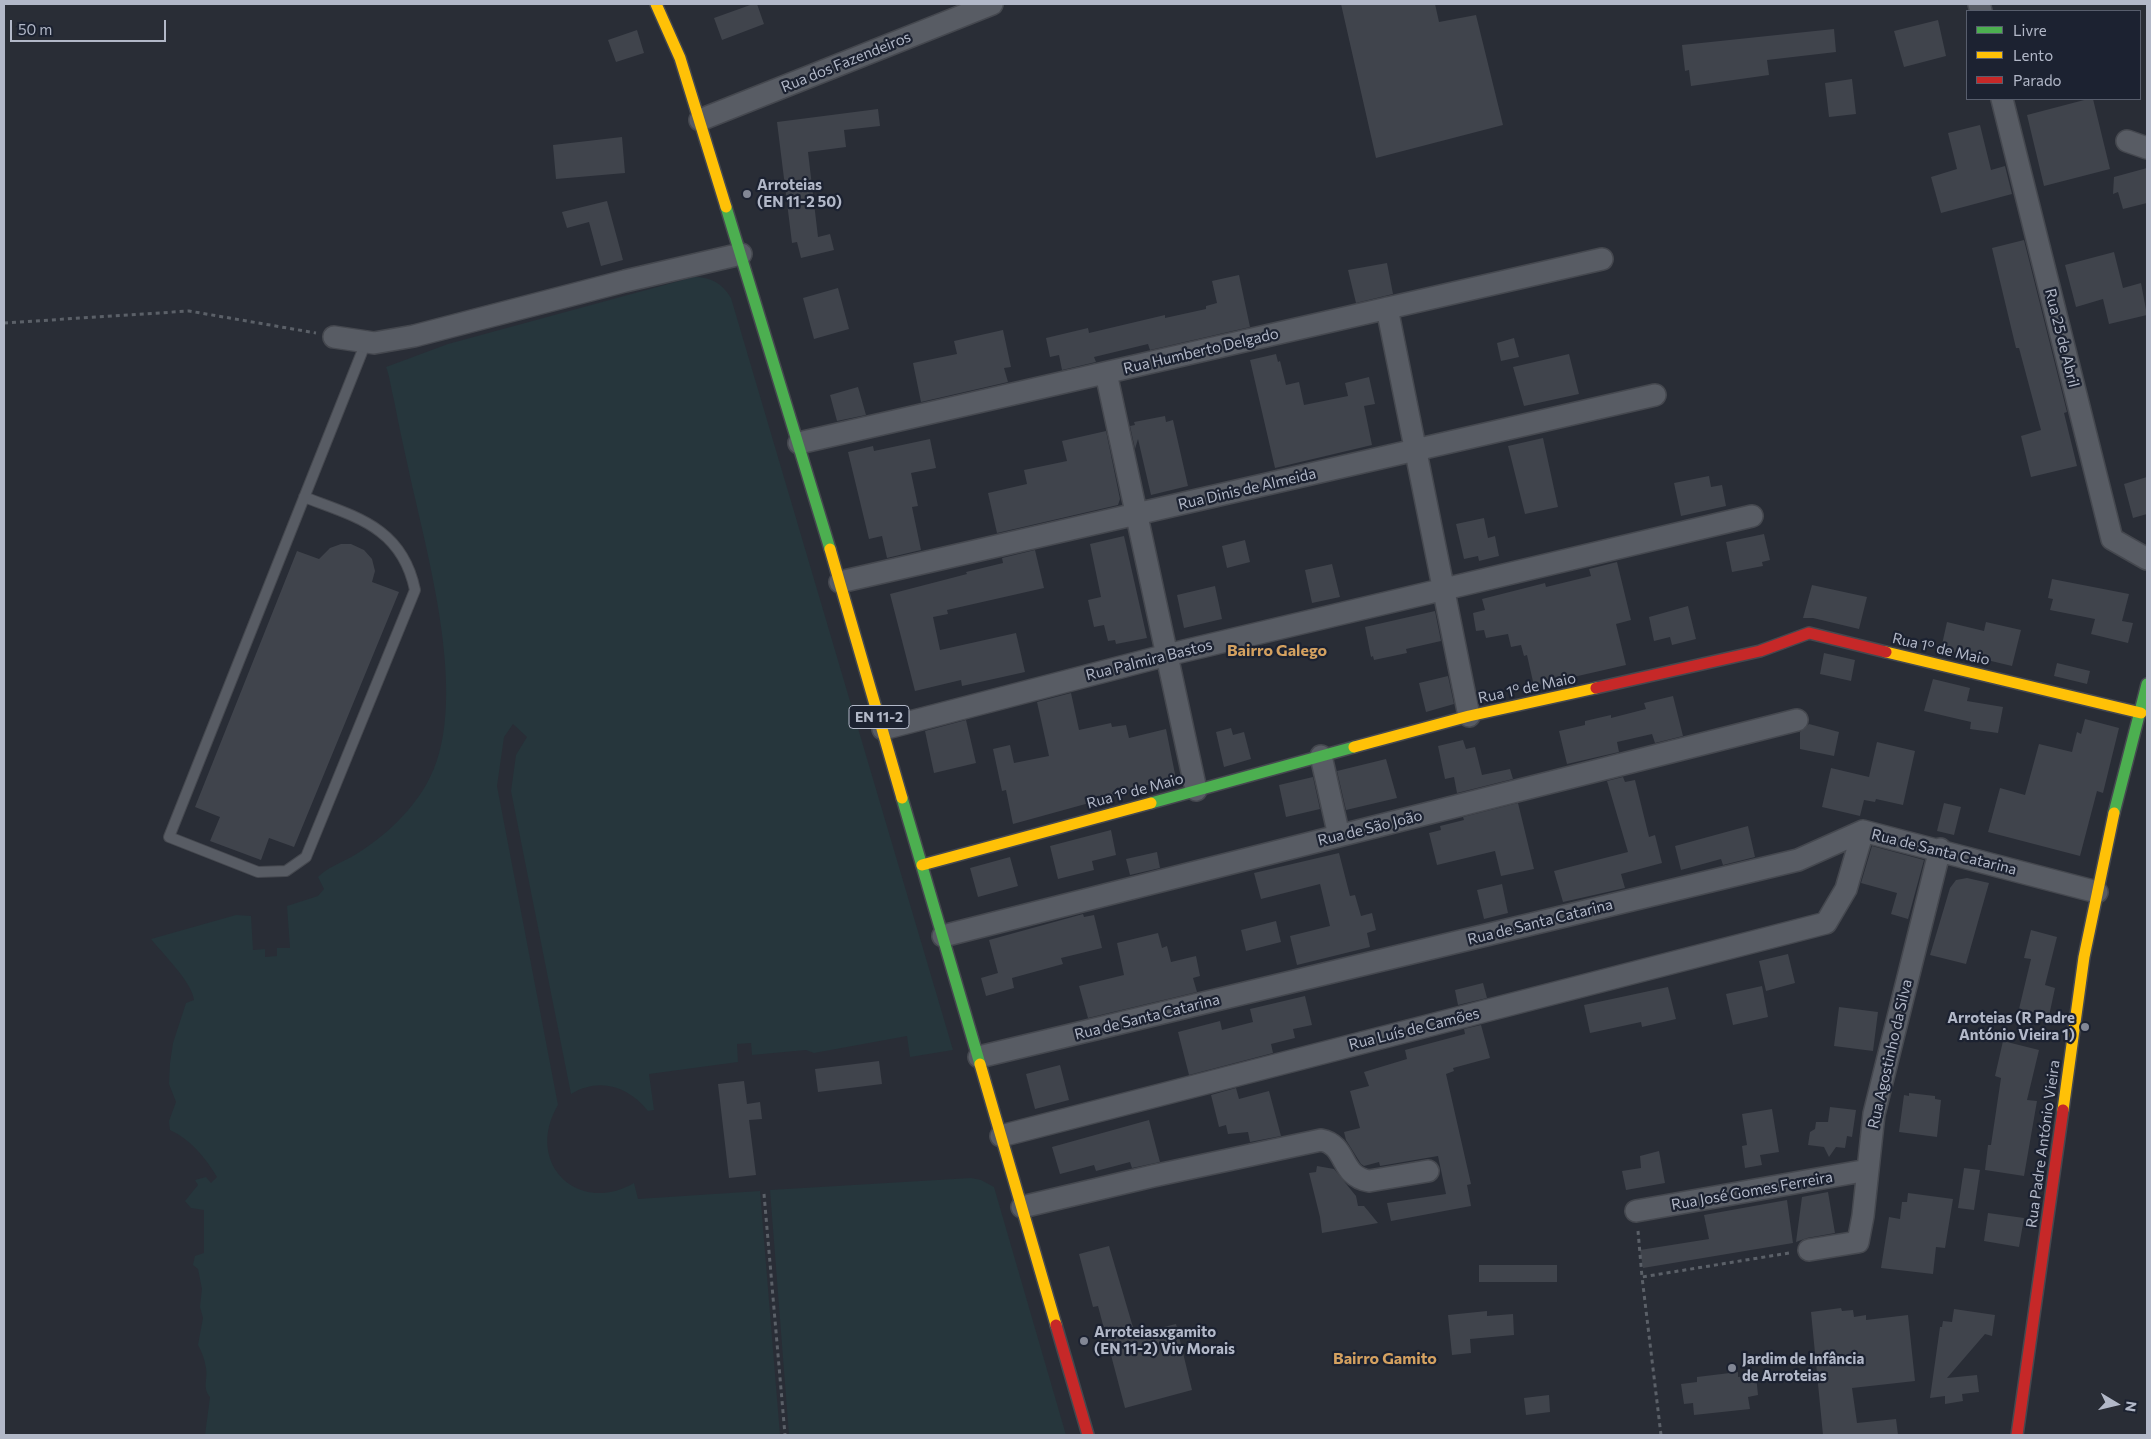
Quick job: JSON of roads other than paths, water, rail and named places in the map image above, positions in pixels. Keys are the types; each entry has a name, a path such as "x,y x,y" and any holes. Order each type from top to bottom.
{"street":[{"name":"EN 11-2","path":"656,4 680,58 799,443 1088,1435"},
{"name":"Rua dos Fazendeiros","path":"700,120 992,4"},
{"name":"Rua 25 de Abril","path":"2002,100 2112,539 2147,559"},
{"path":"2127,141 2147,148"},
{"path":"334,337 374,343 414,336 625,281 741,254"},
{"name":"Rua Humberto Delgado","path":"799,443 1602,259"},
{"path":"1387,308 1470,716"},
{"path":"1106,373 1196,790"},
{"name":"Rua Dinis de Almeida","path":"840,582 1654,395"},
{"name":"Rua Palmira Bastos","path":"883,729 1167,655 1752,516"},
{"name":"Rua 1º de Maio","path":"922,865 1470,716 1760,651 1808,633 2141,713"},
{"name":"Rua Padre António Vieira","path":"2018,1435 2084,957 2106,846 2147,684"},
{"name":"Rua de São João","path":"943,936 1797,720"},
{"path":"1321,756 1339,836"},
{"name":"Rua de Santa Catarina","path":"978,1057 1798,860 1863,831 1940,849 2097,892"},
{"name":"Rua Luís de Camões","path":"1001,1136 1826,923 1846,889 1863,831"},
{"name":"Rua Agostinho da Silva","path":"1809,1250 1858,1242 1874,1114 1940,849"},
{"path":"1022,1207 1152,1176 1321,1140 1335,1146 1353,1176 1361,1179 1369,1181 1428,1171"},
{"name":"Rua José Gomes Ferreira","path":"1636,1211 1868,1170"}],"lane":[{"path":"304,497 365,521 387,535 412,574 415,590 306,857 286,871 258,872 169,837 304,497 366,342"}],"place":[{"name":"Arroteias (EN 11-2 50)","path":"747,194"},
{"name":"Arroteias (R Padre António Vieira 1)","path":"2085,1027"},
{"name":"Arroteiasxgamito (EN 11-2) Viv Morais","path":"1084,1341"},
{"name":"Jardim de Infância de Arroteias","path":"1732,1368"}],"district":[{"name":"Bairro Galego","path":"1277,651"},
{"name":"Bairro Gamito","path":"1385,1359"}]}
